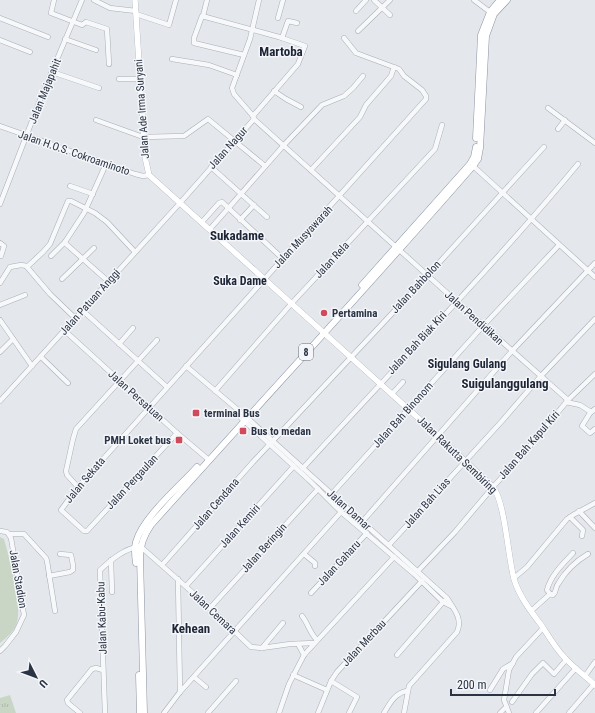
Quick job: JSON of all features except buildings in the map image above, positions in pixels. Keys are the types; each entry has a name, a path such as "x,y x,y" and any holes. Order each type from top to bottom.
{"highway":[{"name":"8","path":"472,165 476,148 481,35 490,12 500,0"},
{"name":"8","path":"140,713 138,546 144,534 243,417 398,249 478,159 480,148 486,36 494,14 506,0"},
{"name":"8","path":"138,546 144,713"}],"main road":[{"name":"Jalan Ade Irma Suryani","path":"135,0 143,137 149,175 265,278"},
{"name":"Jalan Rakutta Sembiring","path":"265,278 493,487 497,492 500,502 514,578 520,594 531,612 566,660 595,684"}],"street":[{"path":"54,0 50,12 82,25 88,23 107,29 109,64"},
{"name":"Jalan Majapahit","path":"0,204 65,39 82,0"},
{"path":"94,0 110,8 136,13 169,25 176,0"},
{"path":"208,0 194,38 194,43 244,55"},
{"name":"Jalan Nagur","path":"180,203 253,117 233,92 232,88 252,31 259,0"},
{"path":"278,18 283,0"},
{"path":"356,12 366,0"},
{"path":"374,0 390,16"},
{"path":"358,31 390,0"},
{"path":"474,0 490,12"},
{"path":"203,16 252,31 282,38 305,47 298,64 253,117"},
{"path":"0,18 48,37"},
{"path":"282,38 287,22 289,21 296,23"},
{"path":"311,170 361,115 365,106 391,76 394,67 356,53 344,38"},
{"path":"65,39 96,50"},
{"path":"0,40 30,52"},
{"path":"172,59 209,65 237,75"},
{"name":"Jalan Musyawarah","path":"149,407 424,102 426,98 422,90 394,67"},
{"path":"52,72 99,88"},
{"path":"210,229 264,166 322,105 344,96 363,76"},
{"path":"119,79 140,79"},
{"path":"274,91 301,107"},
{"path":"548,108 595,143"},
{"name":"Jalan Pendidikan","path":"253,117 567,401"},
{"path":"96,120 143,137 184,136 208,119 264,166"},
{"path":"558,129 565,120"},
{"name":"Jalan Rela","path":"215,391 292,303 436,149 442,125"},
{"name":"Jalan H.O.S. Cokroaminoto","path":"0,126 135,174 143,176 149,175"},
{"name":"Jalan Bahbolon","path":"272,443 544,147"},
{"path":"51,256 65,242 74,230 86,209 106,164"},
{"name":"Jalan Bah Biak Kiri","path":"303,468 456,301 578,164"},
{"path":"472,165 595,277"},
{"path":"211,167 267,216"},
{"path":"70,186 93,194"},
{"path":"27,266 50,244 68,201 71,201 86,209 107,222 136,252"},
{"name":"Jalan Patuan Anggi","path":"0,401 180,203"},
{"path":"202,222 219,204 223,203 282,258"},
{"path":"240,220 254,205"},
{"path":"65,242 108,282"},
{"path":"0,243 4,246 1,256"},
{"name":"Jalan Bah Binonom","path":"330,496 483,326 559,245"},
{"path":"62,279 94,248"},
{"path":"362,522 512,351 595,262"},
{"path":"0,283 10,267 20,265 27,266 50,294 76,318"},
{"path":"0,305 25,295"},
{"path":"82,310 167,387"},
{"name":"Jalan Bah Lias","path":"389,545 540,376 595,319"},
{"path":"0,320 32,366"},
{"path":"119,344 133,328"},
{"name":"Jalan Persatuan","path":"64,330 177,433 208,458"},
{"path":"0,352 13,339"},
{"path":"78,487 67,475 66,471 76,430 157,340"},
{"path":"41,357 68,383"},
{"name":"Jalan Damar","path":"186,366 272,443 303,468 318,489 330,496 341,512 445,600"},
{"name":"Jalan Bah Kapul Kiri","path":"418,571 455,532 567,401 595,374"},
{"path":"392,394 403,382"},
{"path":"567,401 593,410 582,427 590,433 595,429"},
{"name":"Jalan Sekata","path":"87,531 84,531 61,510 78,487 149,407"},
{"name":"Jalan Pergaulan","path":"87,531 177,433"},
{"name":"Jalan Damar","path":"272,443 294,466 311,478 418,571 452,607 458,617 460,626 457,632 409,686 404,713"},
{"name":"Jalan Cendana","path":"162,565 253,462 272,443"},
{"name":"Jalan Kemiri","path":"186,586 294,466"},
{"name":"Jalan Beringin","path":"210,608 318,489"},
{"path":"514,578 527,567 562,524 579,511 595,503"},
{"path":"579,511 595,528"},
{"path":"164,713 194,676 341,512"},
{"path":"570,517 584,531 582,536"},
{"name":"Jalan Stadion","path":"0,530 7,532 11,538 24,615 16,632 0,651"},
{"name":"Jalan Gaharu","path":"311,593 367,533"},
{"path":"9,534 21,534 26,536 46,558 54,610"},
{"name":"Jalan Cemara","path":"138,546 186,586 255,650 315,642"},
{"name":"Jalan Kabu-Kabu","path":"105,713 100,570 115,556 138,546"},
{"path":"550,594 547,590 550,580 573,553"},
{"path":"49,576 70,572 73,570 71,555 60,554"},
{"path":"304,554 315,564 315,566"},
{"path":"531,612 550,594 553,595 556,591 556,585 578,560 588,554"},
{"path":"279,713 288,684 304,655 394,556"},
{"path":"111,560 112,592"},
{"path":"178,579 180,692"},
{"name":"Jalan Merbau","path":"318,713 331,681 337,672 422,581"},
{"path":"396,655 445,600"},
{"path":"302,616 306,621 315,642"},
{"path":"262,648 283,623"},
{"path":"509,713 504,700 509,670 522,650 543,628"},
{"path":"298,644 304,655"},
{"path":"512,702 532,674 543,663 554,674 566,660"},
{"path":"490,690 503,669 513,662"},
{"path":"586,676 595,662"},
{"path":"80,713 68,703 67,700 92,669 96,668 103,670"},
{"path":"536,713 576,668"},
{"path":"293,675 327,690"},
{"path":"194,676 206,687"},
{"path":"208,713 236,680"},
{"path":"331,681 356,697 349,713"},
{"path":"569,713 595,684"},
{"path":"384,713 392,699 399,693 407,691"},
{"path":"500,713 506,707"}],"green space":[{"path":"0,537 4,539 15,584 18,620 10,634 0,643"},
{"path":"10,695 16,713 0,713 0,698"}],"place":[{"name":"Pertamina","path":"324,313"},
{"name":"terminal Bus","path":"196,413"},
{"name":"Bus to medan","path":"243,431"},
{"name":"PMH Loket bus","path":"179,440"}],"district":[{"name":"Martoba","path":"281,51"},
{"name":"Sukadame","path":"237,235"},
{"name":"Suka Dame","path":"240,281"},
{"name":"Sigulang Gulang","path":"467,364"},
{"name":"Suigulanggulang","path":"505,383"},
{"name":"Kehean","path":"191,628"}]}
